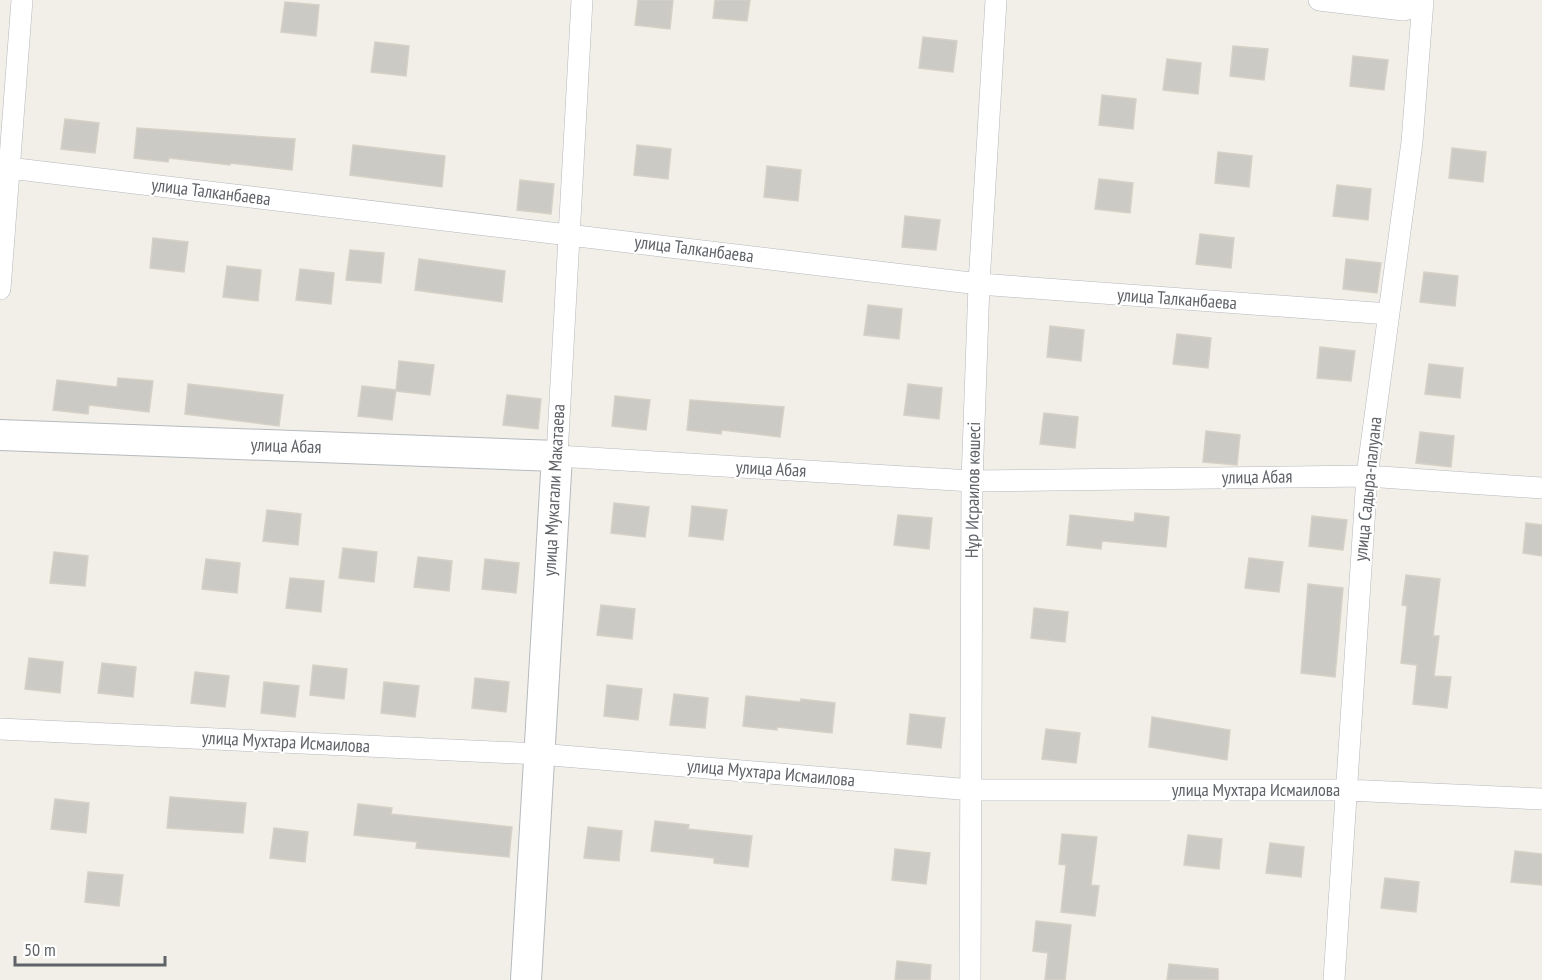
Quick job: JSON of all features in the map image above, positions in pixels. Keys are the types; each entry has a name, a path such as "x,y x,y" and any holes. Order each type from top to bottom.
{"street":[{"path":"0,289 4,167 22,0"},
{"name":"улица Мукагали Макатаева","path":"526,980 582,0"},
{"name":"Нұр Исраилов көшесі","path":"970,980 972,481 979,284 996,0"},
{"path":"1319,0 1403,10 1423,3"},
{"name":"улица Садыра-палуана","path":"1334,980 1367,476 1412,142 1423,3"},
{"name":"улица Талканбаева","path":"4,167 979,284 1389,314"},
{"name":"улица Абая","path":"0,435 557,456 972,481 1367,476 1542,488"},
{"name":"улица Мухтара Исмаилова","path":"0,729 539,753 972,790 1346,790 1542,799"}],"building":[{"path":"638,0 673,0 670,29 635,25"},
{"path":"715,0 750,0 747,21 713,18"},
{"path":"285,2 319,5 316,36 281,32"},
{"path":"923,37 957,41 953,72 919,68"},
{"path":"375,42 409,46 406,76 371,72"},
{"path":"1233,46 1268,49 1264,80 1230,76"},
{"path":"1353,56 1388,60 1384,90 1350,86"},
{"path":"1167,59 1201,63 1198,94 1163,90"},
{"path":"1102,95 1136,99 1133,129 1099,125"},
{"path":"65,119 99,123 95,153 61,149"},
{"path":"137,128 295,139 292,170 169,158 168,162 134,158"},
{"path":"353,145 445,156 442,187 350,175"},
{"path":"637,145 671,149 668,179 634,175"},
{"path":"1452,148 1486,152 1483,182 1449,178"},
{"path":"1218,152 1252,156 1249,187 1215,183"},
{"path":"767,166 801,170 798,201 764,197"},
{"path":"1099,179 1133,183 1130,213 1095,209"},
{"path":"520,180 554,184 551,214 517,210"},
{"path":"1337,185 1371,189 1368,220 1333,216"},
{"path":"905,216 940,220 936,250 902,247"},
{"path":"1200,234 1234,238 1231,268 1196,264"},
{"path":"153,238 188,242 184,272 150,268"},
{"path":"350,250 384,253 381,283 346,280"},
{"path":"419,259 505,271 502,302 415,290"},
{"path":"1346,259 1381,263 1377,293 1343,289"},
{"path":"227,266 261,270 258,301 223,297"},
{"path":"300,269 334,273 331,304 296,300"},
{"path":"1424,272 1458,276 1455,306 1420,302"},
{"path":"868,305 902,309 899,339 864,335"},
{"path":"1050,326 1084,330 1081,361 1047,357"},
{"path":"1177,334 1211,338 1208,368 1173,364"},
{"path":"1320,347 1355,351 1351,381 1317,378"},
{"path":"399,361 434,365 430,395 396,391"},
{"path":"1429,364 1463,368 1460,398 1425,394"},
{"path":"118,378 153,381 149,412 89,405 88,414 53,410 57,380 117,387"},
{"path":"188,384 283,395 279,426 185,414"},
{"path":"908,384 942,388 939,419 904,415"},
{"path":"362,386 396,390 392,420 358,416"},
{"path":"507,395 541,399 538,429 503,425"},
{"path":"615,396 650,400 646,430 612,426"},
{"path":"690,400 784,407 780,437 722,430 721,434 687,430"},
{"path":"1044,413 1078,417 1075,448 1040,444"},
{"path":"1206,431 1240,435 1237,465 1203,462"},
{"path":"1420,432 1454,436 1451,467 1416,463"},
{"path":"614,503 649,507 645,537 611,533"},
{"path":"692,506 727,510 723,540 689,536"},
{"path":"267,510 301,514 298,545 263,541"},
{"path":"1135,513 1169,517 1166,547 1102,541 1101,549 1067,545 1070,515 1134,522"},
{"path":"898,515 932,518 929,549 894,545"},
{"path":"1312,516 1347,520 1343,550 1309,546"},
{"path":"1526,523 1542,525 1542,556 1523,553"},
{"path":"343,548 377,552 374,582 339,578"},
{"path":"54,552 88,556 85,586 50,583"},
{"path":"418,557 452,561 449,591 414,587"},
{"path":"1249,558 1283,562 1279,592 1245,588"},
{"path":"206,559 240,563 237,593 202,589"},
{"path":"485,559 519,563 516,593 482,589"},
{"path":"1406,575 1440,579 1433,636 1439,636 1434,676 1451,677 1447,708 1413,704 1417,665 1401,663 1407,606 1402,605"},
{"path":"290,578 324,581 321,612 286,608"},
{"path":"1308,584 1343,588 1335,677 1301,673"},
{"path":"601,605 635,609 632,639 597,635"},
{"path":"1034,608 1068,612 1065,642 1031,638"},
{"path":"29,658 63,662 60,693 25,689"},
{"path":"102,663 136,667 133,697 98,693"},
{"path":"313,665 347,669 344,699 310,695"},
{"path":"195,672 229,676 225,707 191,703"},
{"path":"475,678 509,682 506,712 472,708"},
{"path":"264,682 299,686 295,717 261,713"},
{"path":"384,682 419,686 415,717 381,713"},
{"path":"607,685 642,689 638,720 604,716"},
{"path":"674,694 708,698 705,728 670,725"},
{"path":"746,696 835,703 832,733 743,726"},
{"path":"910,714 945,718 941,748 907,744"},
{"path":"1152,717 1230,730 1227,760 1149,747"},
{"path":"1046,729 1080,733 1076,763 1042,759"},
{"path":"170,797 246,803 243,833 167,828"},
{"path":"55,799 89,803 86,833 51,829"},
{"path":"358,804 392,808 391,814 512,827 509,857 416,848 417,842 354,835"},
{"path":"655,821 689,825 688,829 752,836 748,867 714,863 714,858 651,851"},
{"path":"588,827 622,831 619,861 584,858"},
{"path":"274,828 308,832 305,862 270,858"},
{"path":"1062,834 1097,837 1091,885 1099,886 1095,916 1061,912 1066,865 1059,864"},
{"path":"1188,835 1222,839 1219,869 1184,865"},
{"path":"1270,843 1304,847 1301,877 1266,873"},
{"path":"895,849 930,853 926,884 892,880"},
{"path":"1515,851 1542,854 1542,885 1511,882"},
{"path":"88,872 123,875 119,906 85,902"},
{"path":"1385,878 1419,882 1416,912 1381,908"},
{"path":"1036,921 1071,925 1065,980 1045,980 1048,953 1033,951"},
{"path":"897,961 931,965 930,980 895,980"},
{"path":"1169,964 1218,969 1218,980 1167,980"}]}
